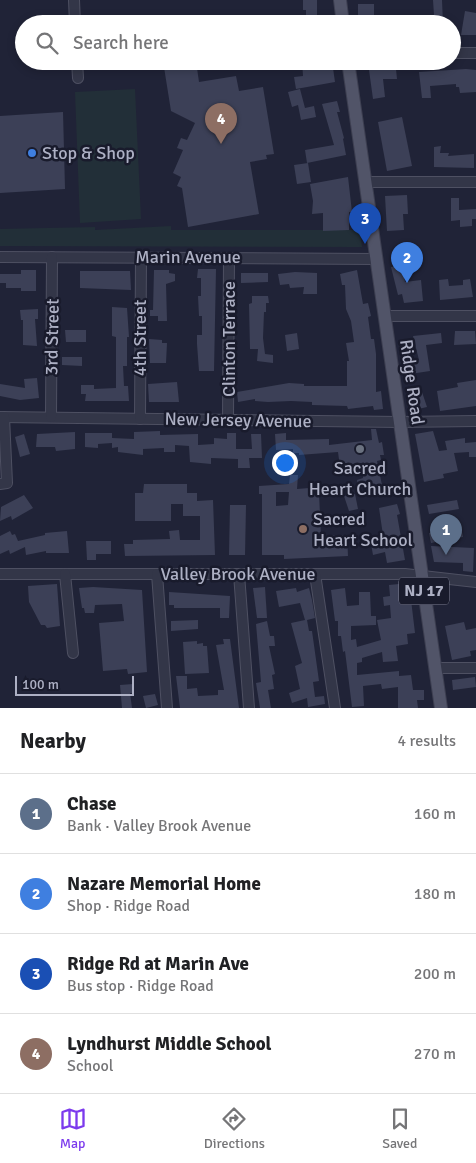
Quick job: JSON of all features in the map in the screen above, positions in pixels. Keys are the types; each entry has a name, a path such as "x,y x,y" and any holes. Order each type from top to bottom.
{"main road":[{"path":"340,0 342,15"},
{"name":"Ridge Road","path":"349,70 441,708"}],"street":[{"path":"74,0 75,15"},
{"path":"461,53 476,54"},
{"path":"78,70 78,78"},
{"path":"365,182 476,182"},
{"name":"Marin Avenue","path":"0,257 376,259"},
{"name":"3rd Street","path":"51,418 52,257"},
{"name":"4th Street","path":"140,419 141,257"},
{"name":"Clinton Terrace","path":"228,420 229,258"},
{"path":"384,316 476,316"},
{"path":"0,484 7,484 2,417"},
{"name":"New Jersey Avenue","path":"2,417 400,422 476,421"},
{"name":"Valley Brook Avenue","path":"0,574 422,574 476,582"},
{"path":"65,574 73,653"},
{"path":"157,574 167,708"},
{"path":"239,574 249,708"},
{"path":"315,574 335,708"},
{"path":"435,668 476,668"}],"shaded area":[{"path":"135,89 141,219 80,223 75,92"},
{"path":"171,226 171,230 360,230 362,247 0,246 0,229 95,227 95,230"}],"building":[{"path":"303,0 317,0 317,15 306,15 306,10 303,10"},
{"path":"433,0 442,0 443,15 434,15"},
{"path":"358,4 374,4 374,15 358,15"},
{"path":"465,11 476,13 476,35 461,35"},
{"path":"164,70 197,70 199,82 236,76 239,91 263,87 274,154 266,155 267,159 250,162 259,214 188,227 182,188 177,186 181,177 173,173 183,150 177,148 181,138 187,140 195,123 171,111"},
{"path":"303,70 333,70 335,82 296,89 294,77 303,76"},
{"path":"369,70 396,70 397,79 383,79 385,97 373,99"},
{"path":"476,70 476,92 460,93 459,87 456,87 456,84 430,86 431,98 422,98 419,72"},
{"path":"300,89 305,108 314,106 316,117 301,120 298,105 292,107 288,92"},
{"path":"337,101 340,112 337,112 344,138 346,155 307,163 305,150 334,145 322,104"},
{"name":"Stop & Shop","path":"63,112 65,189 0,193 0,116"},
{"path":"402,117 412,166 387,171 378,122"},
{"path":"441,146 440,153 449,153 448,156 474,154 474,168 434,167 434,147"},
{"path":"308,163 311,182 297,184 294,165"},
{"path":"348,177 352,212 349,212 349,230 323,231 323,213 312,214 313,201 310,184"},
{"path":"407,195 408,214 403,214 404,230 387,231 385,196"},
{"path":"451,198 459,198 459,210 476,209 476,219 472,219 472,226 460,227 460,220 451,221"},
{"path":"402,266 405,282 421,280 423,301 404,303 402,294 398,295 391,267"},
{"path":"198,269 216,269 214,371 199,371 197,335 202,335 202,316 199,316 198,296 201,296 201,278 197,278"},
{"path":"21,270 36,270 36,291 6,288 6,283 0,283 0,274 21,274"},
{"path":"154,270 169,270 169,273 175,274 175,281 166,284 167,321 158,321 158,316 150,316 150,310 153,310"},
{"path":"357,270 363,304 368,303 371,316 368,317 371,339 374,339 376,354 376,392 381,391 383,409 374,410 373,406 348,409 347,406 312,405 312,402 268,402 255,401 255,399 238,402 237,392 289,383 304,384 304,386 347,386 347,361 349,361 346,343 354,342 351,321 346,309 345,285 342,285 340,274"},
{"path":"80,271 130,271 131,290 80,288"},
{"path":"295,272 317,273 317,294 303,294 304,287 290,288 289,284 280,285 278,274"},
{"path":"241,273 268,273 268,282 241,283"},
{"path":"448,279 449,286 463,285 463,280 470,279 473,297 440,300 439,280"},
{"path":"252,296 268,296 269,303 266,303 266,312 264,312 263,338 265,354 273,355 273,363 257,361 258,349 250,349 249,304 252,303"},
{"path":"112,307 127,308 129,337 127,337 127,366 123,366 124,386 128,386 129,401 85,401 86,394 81,394 81,385 94,385 94,389 116,388 116,337 112,336"},
{"path":"38,309 38,319 35,319 37,346 23,345 23,320 21,320 20,310"},
{"path":"65,330 86,330 86,342 66,342"},
{"path":"455,331 475,331 476,344 454,345"},
{"path":"297,333 299,349 287,351 285,335"},
{"path":"441,333 442,343 426,345 430,371 410,374 408,361 419,360 413,336"},
{"path":"149,339 162,340 162,343 167,343 166,363 150,363"},
{"path":"62,357 82,357 82,366 62,365"},
{"path":"37,378 39,398 20,400 0,396 0,384 25,388 24,379"},
{"path":"476,380 476,406 440,411 437,391 458,387 457,383"},
{"path":"177,382 179,402 149,402 148,384"},
{"path":"422,392 427,407 414,410 411,395"},
{"path":"371,429 376,429 379,443 382,442 384,455 380,455 381,460 377,461 382,485 358,489 357,480 363,478 361,463 340,467 338,452 299,455 299,453 293,453 293,449 276,450 275,434 286,433 286,440 329,439 329,445 372,440"},
{"path":"160,431 160,435 198,434 198,445 214,444 214,438 227,439 227,433 236,433 236,449 252,449 251,434 261,434 262,458 249,458 250,468 238,468 238,459 211,458 211,464 190,462 189,446 175,445 175,452 164,452 164,448 143,449 143,455 118,452 118,447 112,448 112,443 98,444 98,448 85,447 85,433 112,433 112,438 134,439 134,432"},
{"path":"433,431 439,451 447,450 445,441 465,438 465,443 476,442 476,457 469,457 469,452 454,453 458,471 443,474 444,478 424,482 415,434"},
{"path":"75,432 75,449 56,451 55,447 36,447 37,434"},
{"path":"24,434 30,454 20,457 15,437"},
{"path":"290,475 298,475 297,489 309,488 309,493 319,493 321,536 347,535 348,556 284,559 284,555 262,555 262,494 259,494 259,486 289,484","holes":["276,492 289,492 288,505 276,506"]},
{"path":"144,484 187,484 187,493 197,493 197,501 213,500 215,555 125,556 124,544 133,544 133,540 170,539 169,531 179,530 180,540 200,540 200,516 183,516 183,504 171,504 171,521 135,521 135,493 143,493"},
{"path":"355,494 358,509 349,511 344,496"},
{"path":"24,495 33,508 12,520 11,516 0,521 1,507"},
{"path":"457,500 459,509 429,514 427,505"},
{"path":"397,504 400,514 397,515 405,560 387,563 385,552 373,555 371,544 384,542 379,508"},
{"path":"230,505 246,505 245,555 229,555"},
{"path":"461,527 463,537 431,543 429,533"},
{"path":"10,531 12,535 15,534 18,541 45,535 45,533 67,531 69,553 46,553 46,551 26,555 25,547 10,554 9,550 0,554 0,536"},
{"path":"86,541 111,541 111,554 96,554 96,560 87,560"},
{"path":"431,546 474,548 473,572 463,571 463,563 434,562"},
{"path":"409,583 415,633 407,634 408,644 396,646 398,661 383,662 382,652 362,658 362,662 357,663 357,675 399,671 399,676 411,675 413,690 424,690 424,700 417,700 418,708 398,708 398,687 382,689 381,684 363,686 364,706 352,707 345,651 343,652 341,636 338,636 338,621 335,621 331,590 345,588 347,606 359,605 359,592 370,592 371,616 376,616 376,625 351,626 351,640 356,639 357,647 381,640 377,620 391,618 390,605 384,606 383,597 390,596 389,585"},
{"path":"57,584 60,626 47,628 45,625 41,625 29,602 28,586"},
{"path":"265,587 267,618 257,618 253,588"},
{"path":"79,588 142,590 147,672 128,674 127,669 103,671 99,623 124,621 122,604 95,605 94,613 85,613 84,608 82,608"},
{"path":"296,588 297,592 309,588 312,600 315,618 307,620 309,631 312,631 319,681 313,682 315,697 324,696 325,704 308,707 307,698 292,703 289,693 300,689 295,666 302,663 291,623 305,620 300,603 279,607 276,591"},
{"path":"169,592 230,596 229,618 220,618 220,608 174,608 174,605 169,605"},
{"path":"198,620 198,629 171,631 171,621"},
{"path":"267,621 270,636 274,636 275,646 269,646 275,674 272,675 274,689 268,690 271,708 260,708 256,683 261,682 256,624"},
{"path":"464,622 466,630 476,628 476,650 470,651 471,656 452,660 445,626"},
{"path":"223,639 230,639 239,708 180,708 176,676 187,676 187,689 197,688 198,696 218,695 218,690 224,690 216,645 224,644"},
{"path":"197,641 197,644 203,643 203,646 207,646 209,673 185,674 183,642"},
{"path":"475,677 476,687 453,690 452,680"},
{"path":"133,684 134,693 130,693 132,708 122,708 120,685"},
{"path":"155,694 158,705 146,708 143,696"}],"place":[{"name":"Lyndhurst Middle School","path":"221,144"},
{"name":"Stop & Shop","path":"32,153"},
{"name":"Ridge Rd at Marin Ave","path":"365,244"},
{"name":"Nazare Memorial Home","path":"407,283"},
{"name":"Sacred Heart Church","path":"360,449"},
{"name":"Sacred Heart School","path":"303,529"},
{"name":"Chase","path":"446,555"}]}
